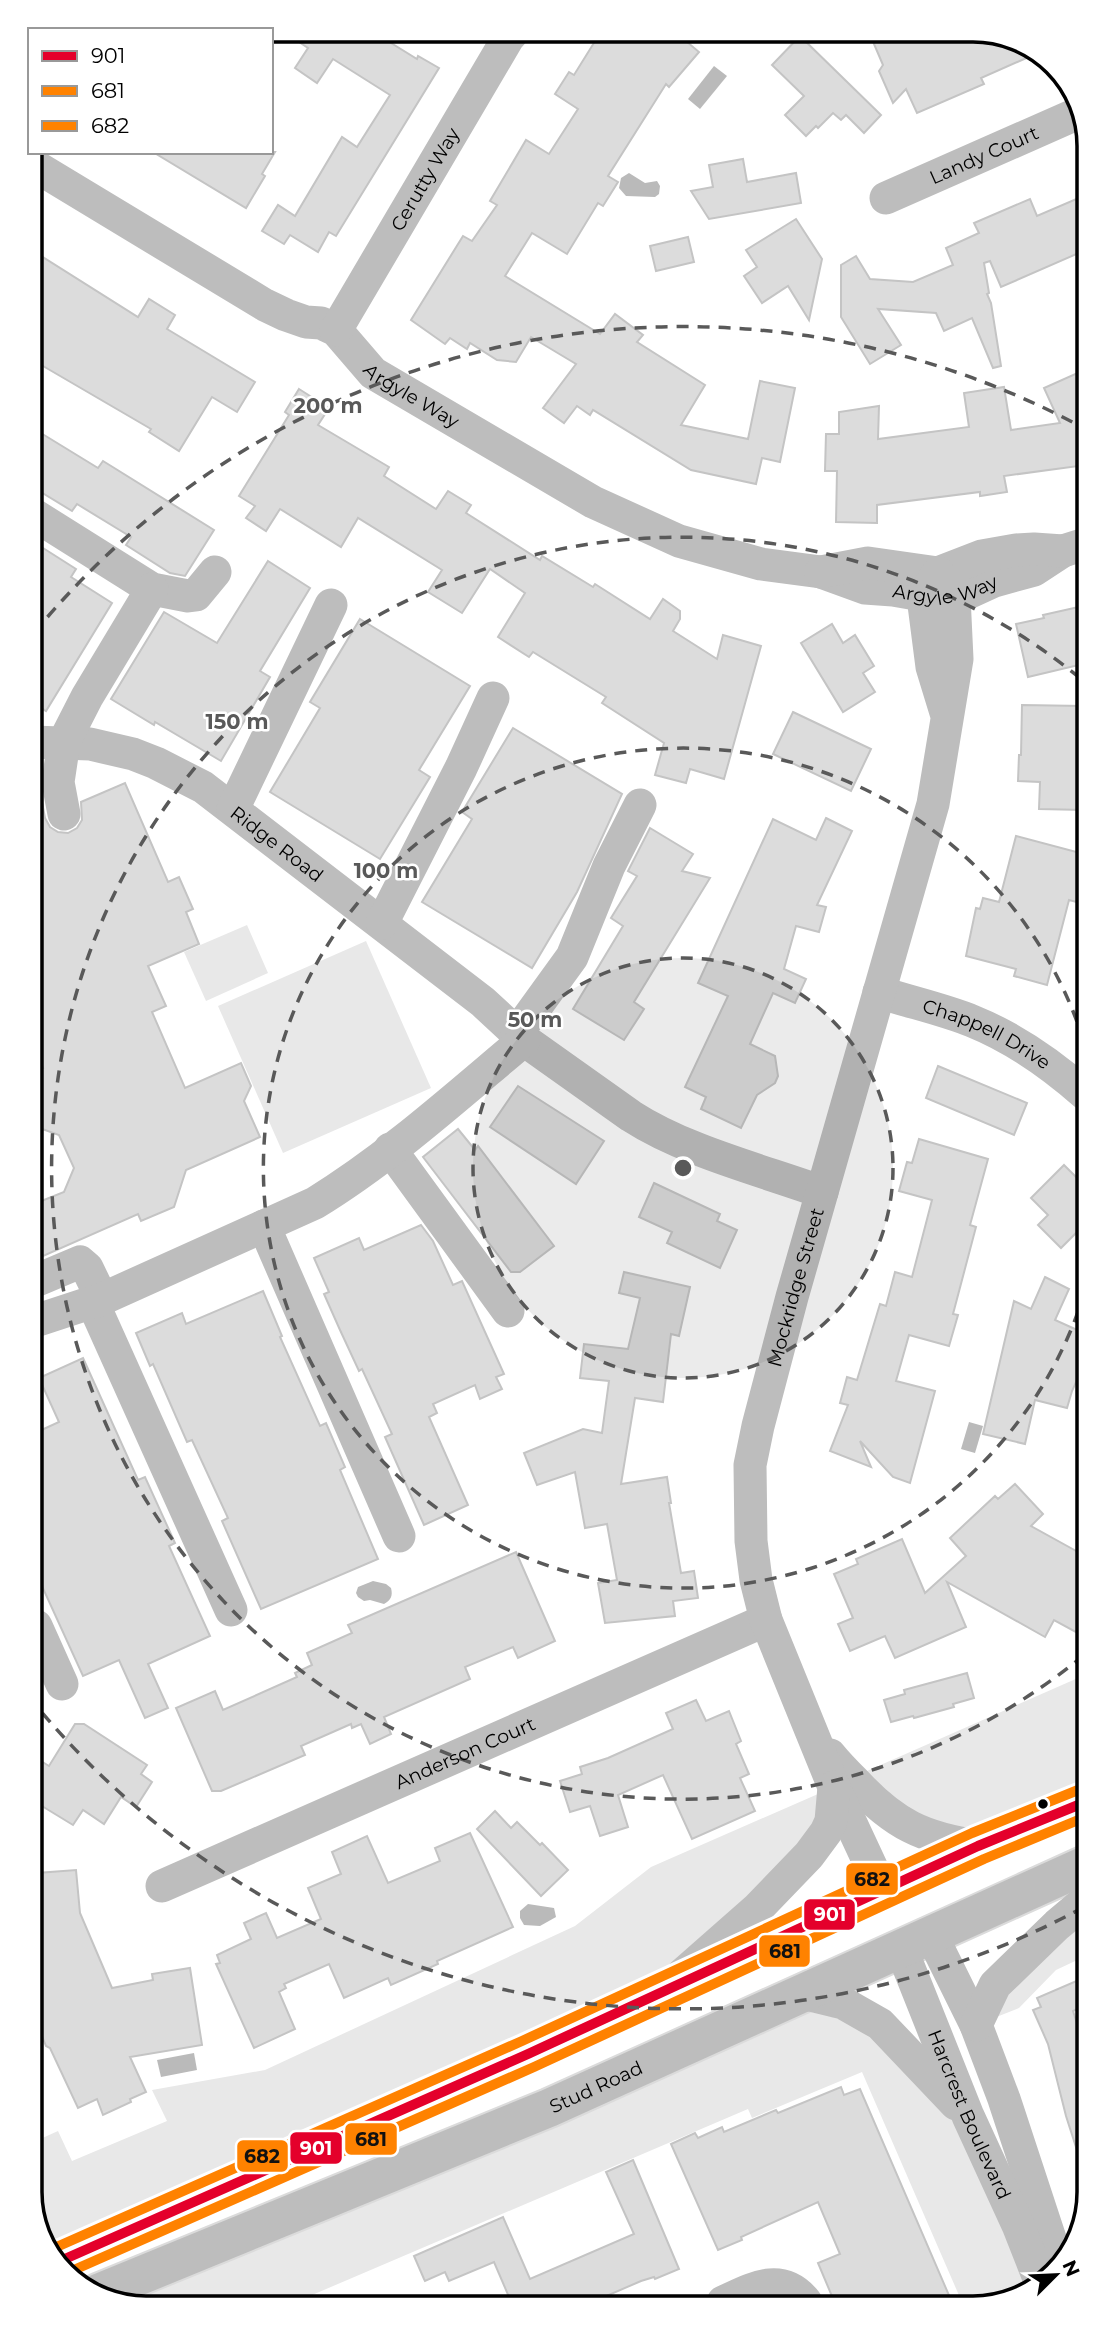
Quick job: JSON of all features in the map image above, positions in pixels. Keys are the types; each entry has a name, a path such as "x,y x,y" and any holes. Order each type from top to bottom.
{"highway":[{"path":"65,2259 491,2071 978,1846 1077,1806"},
{"name":"Stud Road","path":"108,2289 549,2108 1077,1869"},
{"path":"882,1890 916,1941"}],"street":[{"name":"Cerutty Way","path":"336,330 501,42"},
{"name":"Landy Court","path":"886,198 1072,116"},
{"path":"42,170 265,305 286,315 321,323 336,330"},
{"name":"Argyle Way","path":"336,330 373,373 593,502 679,541 761,564 821,572 865,588 938,589 970,593 994,581 1034,570 1073,548"},
{"path":"42,519 152,589 196,595 215,572"},
{"path":"64,814 48,742 87,697 152,589"},
{"name":"Mockridge Street","path":"882,1890 834,1787 766,1620 756,1580 751,1541 750,1465 769,1383 933,804 947,716 932,667 938,589"},
{"path":"233,809 331,605"},
{"path":"382,923 494,698"},
{"name":"Ridge Road","path":"48,742 111,748 156,763 203,787 483,1002 521,1036 646,1125 704,1150 822,1192"},
{"path":"42,1319 97,1301 315,1203 390,1149 521,1036 572,957 609,866 640,805"},
{"name":"Chappell Drive","path":"879,992 970,1021 1003,1036 1044,1062 1077,1088"},
{"path":"390,1149 508,1311"},
{"path":"264,1226 399,1536"},
{"path":"42,1278 80,1262 87,1268 97,1301 231,1611"},
{"name":"Anderson Court","path":"162,1886 766,1620"},
{"path":"42,1639 62,1684"},
{"path":"809,1724 833,1759 890,1816 944,1841 978,1846"},
{"path":"654,1996 691,1969 757,1909 809,1855 831,1821 834,1787"},
{"path":"976,2025 995,1985 1077,1908"},
{"name":"Harcrest Boulevard","path":"916,1941 976,2025 1004,2099 1050,2240"},
{"name":"Harcrest Boulevard","path":"916,1941 968,2116 1024,2240"},
{"path":"802,1993 843,2003 880,2024 968,2116"},
{"path":"131,2294 150,2271"},
{"path":"737,2296 757,2287 772,2285 790,2288 799,2296"}],"shaded area":[{"path":"714,66 727,76 700,109 688,99"},
{"path":"629,173 645,183 657,181 660,186 659,194 655,197 626,196 619,188 621,178"},
{"path":"247,925 268,973 206,1001 184,952"},
{"path":"366,941 431,1088 283,1153 218,1006"},
{"path":"969,1422 983,1426 975,1453 961,1449"},
{"path":"373,1581 391,1588 391,1598 384,1604 364,1601 356,1593 358,1587"},
{"path":"1077,1678 1077,1806 978,1846 851,1778"},
{"path":"834,1787 831,1821 691,1969 65,2259 63,2256 50,2232 44,2213 42,2138 58,2131 72,2161 167,2121 152,2090 265,2070 575,1926 651,1867"},
{"path":"528,1904 554,1908 556,1917 540,1926 524,1925 520,1911"},
{"path":"1077,1911 1077,1960 1056,1970 1019,2008 976,2025"},
{"path":"843,2003 968,2116 1021,2240 1021,2284 994,2294 959,2296 862,2072 752,2118 748,2109 310,2296 139,2296 131,2293 747,2019"},
{"path":"194,2053 197,2070 161,2077 157,2060"}],"building":[{"path":"299,42 389,42 417,59 418,56 439,68 336,236 329,232 318,252 290,235 284,244 262,231 278,205 295,216 342,137 357,147 390,95 333,59 317,83 295,68 308,48"},
{"path":"595,42 687,42 699,52 669,87 666,84 608,176 618,182 603,206 598,203 567,254 532,233 505,276 600,334 615,314 643,335 637,342 705,385 681,425 748,439 760,381 795,388 780,462 762,458 756,484 691,470 593,410 590,415 577,406 564,423 543,408 576,364 531,337 516,362 497,360 470,343 467,349 450,338 445,344 411,320 463,236 472,241 497,205 490,201 526,140 549,154 578,109 555,94 569,72 574,75"},
{"path":"794,42 806,42 881,115 864,133 846,115 841,120 833,113 806,136 785,115 804,96 772,65"},
{"path":"873,42 980,42 1007,47 1028,57 981,78 984,84 917,113 906,89 893,103 879,71 883,65"},
{"path":"275,152 262,174 265,176 246,208 156,154"},
{"path":"743,159 747,182 796,173 801,203 709,219 691,191 713,187 709,165"},
{"path":"1030,199 1037,216 1077,199 1077,254 1001,287 990,261 984,263 1001,366 993,368 972,318 944,331 936,313 878,309 901,345 870,364 841,317 841,265 856,256 870,279 913,282 953,265 946,248 979,233 974,223"},
{"path":"796,219 822,259 809,320 788,286 762,303 744,276 757,267 746,250"},
{"path":"688,237 694,262 656,271 650,246"},
{"path":"42,257 138,317 149,299 175,315 167,329 255,382 237,412 212,397 179,451 149,432 151,429 42,365"},
{"path":"1077,373 1077,466 1004,476 1007,492 980,496 980,492 877,505 877,523 836,522 837,471 825,471 826,434 839,434 839,412 879,406 878,439 969,427 964,393 1004,387 1011,430 1060,423 1044,388"},
{"path":"299,389 329,408 318,425 389,467 384,476 436,509 448,491 471,505 466,513 540,560 542,556 593,587 595,584 650,619 663,599 680,611 680,619 673,631 717,659 723,635 761,646 724,779 690,769 686,783 655,775 664,743 602,703 606,697 533,652 529,657 498,637 525,593 490,569 462,613 428,592 442,570 358,518 341,547 280,509 266,531 246,518 255,506 239,496 289,415 285,412"},
{"path":"42,434 98,468 103,461 214,530 185,576 170,573 126,545 131,537 77,504 72,511 42,493"},
{"path":"42,547 76,569 71,577 112,603 46,711 42,708"},
{"path":"268,561 310,588 260,671 270,677 221,761 111,699 164,612 217,643"},
{"path":"1077,607 1077,665 1028,677 1016,624 1044,618 1043,615"},
{"path":"360,619 470,686 419,770 430,777 380,859 270,792 320,708 310,702"},
{"path":"832,624 843,643 855,635 874,666 863,673 875,692 843,712 801,643"},
{"path":"1022,705 1077,706 1077,810 1039,809 1040,782 1018,781"},
{"path":"793,712 871,749 851,791 773,754"},
{"path":"513,728 622,794 577,892 532,968 422,902 472,819 462,812"},
{"path":"125,783 168,882 179,877 193,909 186,912 199,944 148,966 166,1006 152,1012 185,1088 241,1063 251,1086 244,1101 260,1137 186,1170 174,1207 141,1221 138,1214 42,1256 42,1201 64,1192 74,1168 59,1135 42,1129 42,802 50,827 58,832 68,833 77,828 82,820 81,802"},
{"path":"826,818 852,831 817,905 826,907 819,932 796,926 784,969 806,979 795,1003 773,993 750,1044 775,1056 778,1076 775,1083 757,1095 741,1128 701,1109 706,1097 685,1087 728,996 698,983 773,819 816,840"},
{"path":"650,828 693,854 682,871 710,878 634,1002 644,1009 624,1040 573,1009 623,926 611,918 637,876 628,871"},
{"path":"1016,836 1077,852 1077,902 1069,900 1047,985 1014,976 1016,969 966,956 976,908 980,909 983,898 999,902"},
{"path":"938,1066 1027,1103 1014,1135 926,1098"},
{"path":"518,1086 604,1141 576,1184 490,1127"},
{"path":"458,1129 475,1150 478,1146 554,1246 520,1272 511,1272 423,1157"},
{"path":"919,1139 988,1159 970,1225 976,1227 953,1314 958,1315 949,1346 909,1335 896,1381 935,1391 910,1483 893,1477 860,1441 871,1467 830,1451 848,1405 840,1403 847,1377 857,1380 880,1304 886,1306 895,1272 912,1277 932,1200 899,1191 907,1162 912,1163"},
{"path":"1064,1165 1077,1178 1077,1232 1061,1248 1038,1225 1048,1215 1031,1198"},
{"path":"654,1183 720,1214 717,1221 737,1230 720,1268 667,1243 672,1232 639,1217"},
{"path":"421,1225 433,1241 453,1285 462,1281 504,1374 496,1377 502,1389 480,1399 475,1385 433,1404 437,1413 429,1417 468,1505 424,1525 385,1437 392,1434 362,1369 359,1371 324,1294 329,1292 314,1258 359,1238 364,1250"},
{"path":"624,1272 690,1287 679,1336 671,1334 663,1402 635,1398 621,1484 667,1477 681,1573 694,1571 698,1598 673,1601 675,1616 605,1623 598,1583 617,1580 607,1524 585,1528 575,1472 537,1485 524,1453 583,1429 602,1433 609,1381 580,1378 584,1344 628,1349 640,1298 619,1293"},
{"path":"1045,1277 1069,1289 1055,1320 1077,1330 1077,1380 1067,1408 1035,1400 1025,1444 983,1434 1014,1301 1031,1309"},
{"path":"263,1291 282,1336 280,1337 320,1426 326,1423 345,1467 340,1470 378,1559 261,1609 222,1521 228,1518 192,1440 187,1442 153,1364 150,1366 136,1333 182,1313 186,1324"},
{"path":"83,1358 138,1480 145,1477 175,1543 169,1546 210,1636 148,1664 168,1708 145,1718 119,1660 83,1676 42,1586 42,1430 59,1422 42,1385 42,1377"},
{"path":"1015,1484 1043,1514 1031,1526 1077,1551 1077,1633 1054,1620 1045,1637 947,1582 966,1627 895,1658 885,1636 850,1651 838,1624 853,1618 834,1574 858,1564 856,1559 902,1539 925,1593 966,1556 950,1538 995,1496 998,1499"},
{"path":"516,1552 555,1641 518,1658 513,1647 465,1667 470,1679 384,1717 391,1734 370,1744 361,1724 352,1728 351,1724 301,1746 305,1755 221,1791 212,1791 176,1708 215,1691 223,1710 297,1677 295,1673 312,1665 307,1653 352,1633 348,1625"},
{"path":"967,1673 974,1698 953,1704 954,1707 891,1722 884,1700 905,1694 904,1690"},
{"path":"696,1700 706,1721 729,1711 741,1741 736,1744 749,1774 740,1778 755,1811 692,1839 663,1775 618,1795 628,1827 600,1836 590,1806 570,1812 560,1781 582,1774 580,1767 608,1758 673,1729 666,1713"},
{"path":"75,1724 84,1724 147,1765 141,1774 152,1782 136,1807 121,1797 104,1824 83,1810 73,1825 42,1806 42,1762 49,1766"},
{"path":"495,1811 511,1828 517,1822 568,1870 541,1896 477,1829"},
{"path":"470,1833 513,1927 391,1985 388,1978 344,1998 329,1964 284,1984 286,1988 279,1992 295,2029 254,2048 216,1964 220,1963 217,1955 251,1939 244,1923 266,1913 277,1938 321,1919 308,1888 341,1874 332,1852 367,1836 388,1883 440,1861 435,1848"},
{"path":"76,1870 80,1913 112,1988 153,1980 152,1974 190,1968 202,2045 130,2057 146,2092 103,2115 97,2099 78,2108 42,2036 42,1873"},
{"path":"1077,1981 1077,2009 1073,2011 1077,2023 1077,2150 1048,2044 1033,2010 1041,2007 1037,1998"},
{"path":"841,2087 844,2095 860,2089 949,2296 832,2296 818,2263 840,2254 818,2202 718,2250 671,2144 695,2133 698,2138 722,2127 724,2132 776,2110 778,2113"},
{"path":"633,2160 679,2269 606,2296 509,2296 494,2262 449,2281 445,2272 425,2281 414,2256 503,2217 530,2279 634,2234 606,2172"}],"transit line":[{"name":"682","path":"57,2247 522,2041 972,1833 1077,1790"},
{"name":"901","path":"65,2259 528,2054 978,1846 1077,1806"},
{"name":"681","path":"76,2269 534,2067 984,1859 1077,1821"}]}
